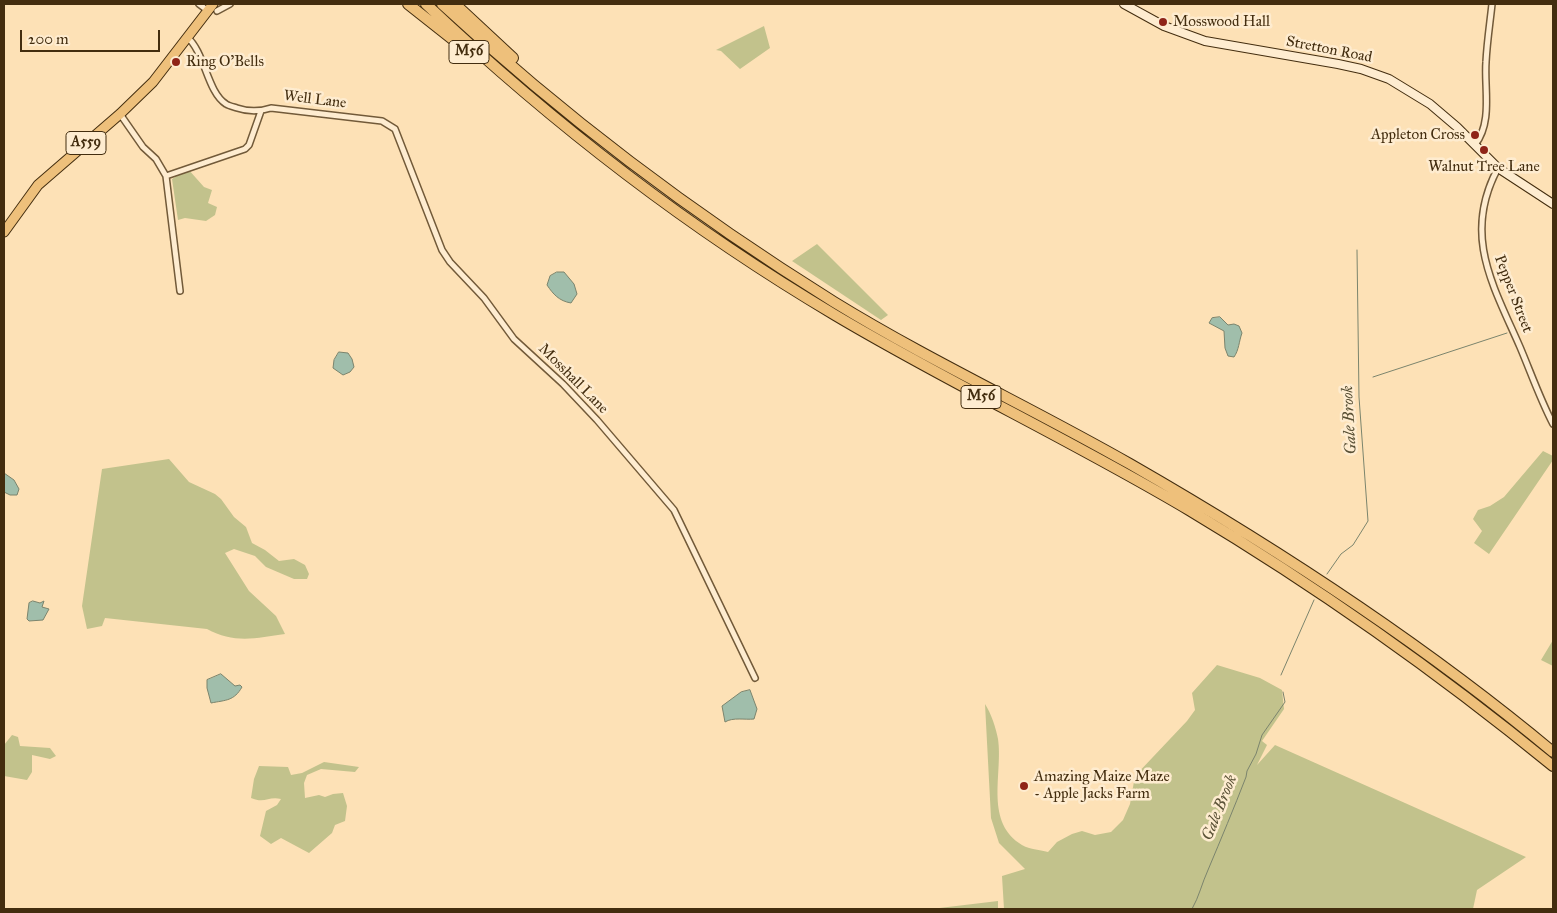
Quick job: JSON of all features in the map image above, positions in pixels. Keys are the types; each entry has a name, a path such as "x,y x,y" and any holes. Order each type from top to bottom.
{"highway":[{"name":"M56","path":"408,4 507,82 532,97"},
{"name":"M56","path":"426,4 489,61 584,141 653,193 761,268 833,314 1124,472 1250,547 1395,645 1471,701 1553,766"},
{"name":"M56","path":"442,4 564,111 740,242 837,304 947,366 1127,462 1271,549 1400,635 1553,752"},
{"name":"M56","path":"455,4 539,82 564,111"}],"main road":[{"name":"Stretton Road","path":"1124,4 1164,26 1205,41 1338,64 1378,74 1399,84 1430,104 1457,127 1498,168 1553,204"},
{"name":"A559","path":"4,232 38,185 154,82 187,37 212,8"}],"street":[{"path":"199,4 212,8 230,4"},
{"path":"1474,145 1481,134 1485,119 1485,64 1492,4"},
{"name":"Well Lane","path":"187,37 193,43 214,88 226,104 245,111 261,111 271,108 324,113 360,119"},
{"path":"166,176 250,146 261,111"},
{"path":"120,114 143,147 156,159 166,176 180,291"},
{"name":"Mosshall Lane","path":"360,119 382,121 395,129 442,250 450,262 484,298 514,339 563,384 597,420 674,510 755,678"},
{"name":"Pepper Street","path":"1498,168 1490,184 1483,208 1480,233 1482,245 1494,287 1540,399 1553,424"}],"green space":[{"path":"764,26 770,48 740,69 721,51 716,50"},
{"path":"188,169 204,187 212,190 208,203 217,207 215,215 206,221 185,218 178,220 172,179"},
{"path":"817,244 888,315 881,320 792,261"},
{"path":"1543,451 1553,456 1553,460 1489,554 1474,543 1482,531 1473,519 1478,510 1490,506 1504,497"},
{"path":"169,459 189,482 215,494 221,499 234,517 246,527 252,543 279,561 294,559 305,565 309,574 307,579 294,579 266,567 255,556 234,549 225,553 249,591 276,616 285,634 246,639 227,637 207,629 105,618 102,626 87,629 82,606 102,469"},
{"path":"1553,640 1553,666 1541,660"},
{"path":"1217,665 1260,678 1282,690 1284,709 1262,741 1267,745 1257,765 1275,745 1526,857 1477,890 1473,909 1004,909 1002,876 1025,869 999,843 991,818 985,704 993,721 998,739 998,795 1002,821 1009,833 1019,843 1029,848 1048,852 1057,842 1072,834 1082,831 1095,835 1111,832 1123,820 1130,804 1135,776 1187,721 1195,710 1192,693"},
{"path":"12,735 18,737 20,746 50,748 56,756 50,759 32,755 32,772 27,780 4,776 4,745"},
{"path":"324,762 359,767 355,772 321,769 307,775 304,783 305,798 319,795 325,797 343,793 347,806 345,821 335,825 332,833 309,853 281,838 271,844 260,836 266,811 277,805 281,799 256,800 251,798 254,779 259,766 288,767 291,775 302,773"},
{"path":"998,901 998,909 931,909"}],"shaded area":[{"path":"557,272 564,272 574,284 577,294 571,303 557,297 547,285 550,276"},
{"path":"1220,317 1228,325 1234,324 1239,326 1242,333 1234,357 1228,356 1225,348 1224,331 1209,323 1212,318"},
{"path":"339,352 348,353 354,367 350,372 343,375 333,368 334,360"},
{"path":"4,473 14,480 19,489 17,495 10,495 4,492"},
{"path":"33,601 40,603 44,601 42,607 49,609 43,620 29,621 27,619 29,603"},
{"path":"221,674 235,686 240,685 242,687 233,697 211,703 207,680"},
{"path":"750,690 757,709 754,719 735,719 725,722 722,706 741,692"}],"waterway":[{"name":"Gale Brook","path":"1327,574 1341,554 1353,545 1368,521 1359,397 1357,250"},
{"path":"1373,377 1507,333"},
{"name":"Gale Brook","path":"1281,675 1314,600"},
{"name":"Gale Brook","path":"1192,909 1247,771 1256,754 1262,735 1285,702 1283,692"}],"place":[{"name":"Mosswood Hall","path":"1163,22"},
{"name":"Ring O'Bells","path":"176,62"},
{"name":"Appleton Cross","path":"1475,135"},
{"name":"Walnut Tree Lane","path":"1484,150"},
{"name":"Amazing Maize Maze - Apple Jacks Farm","path":"1024,786"}]}
